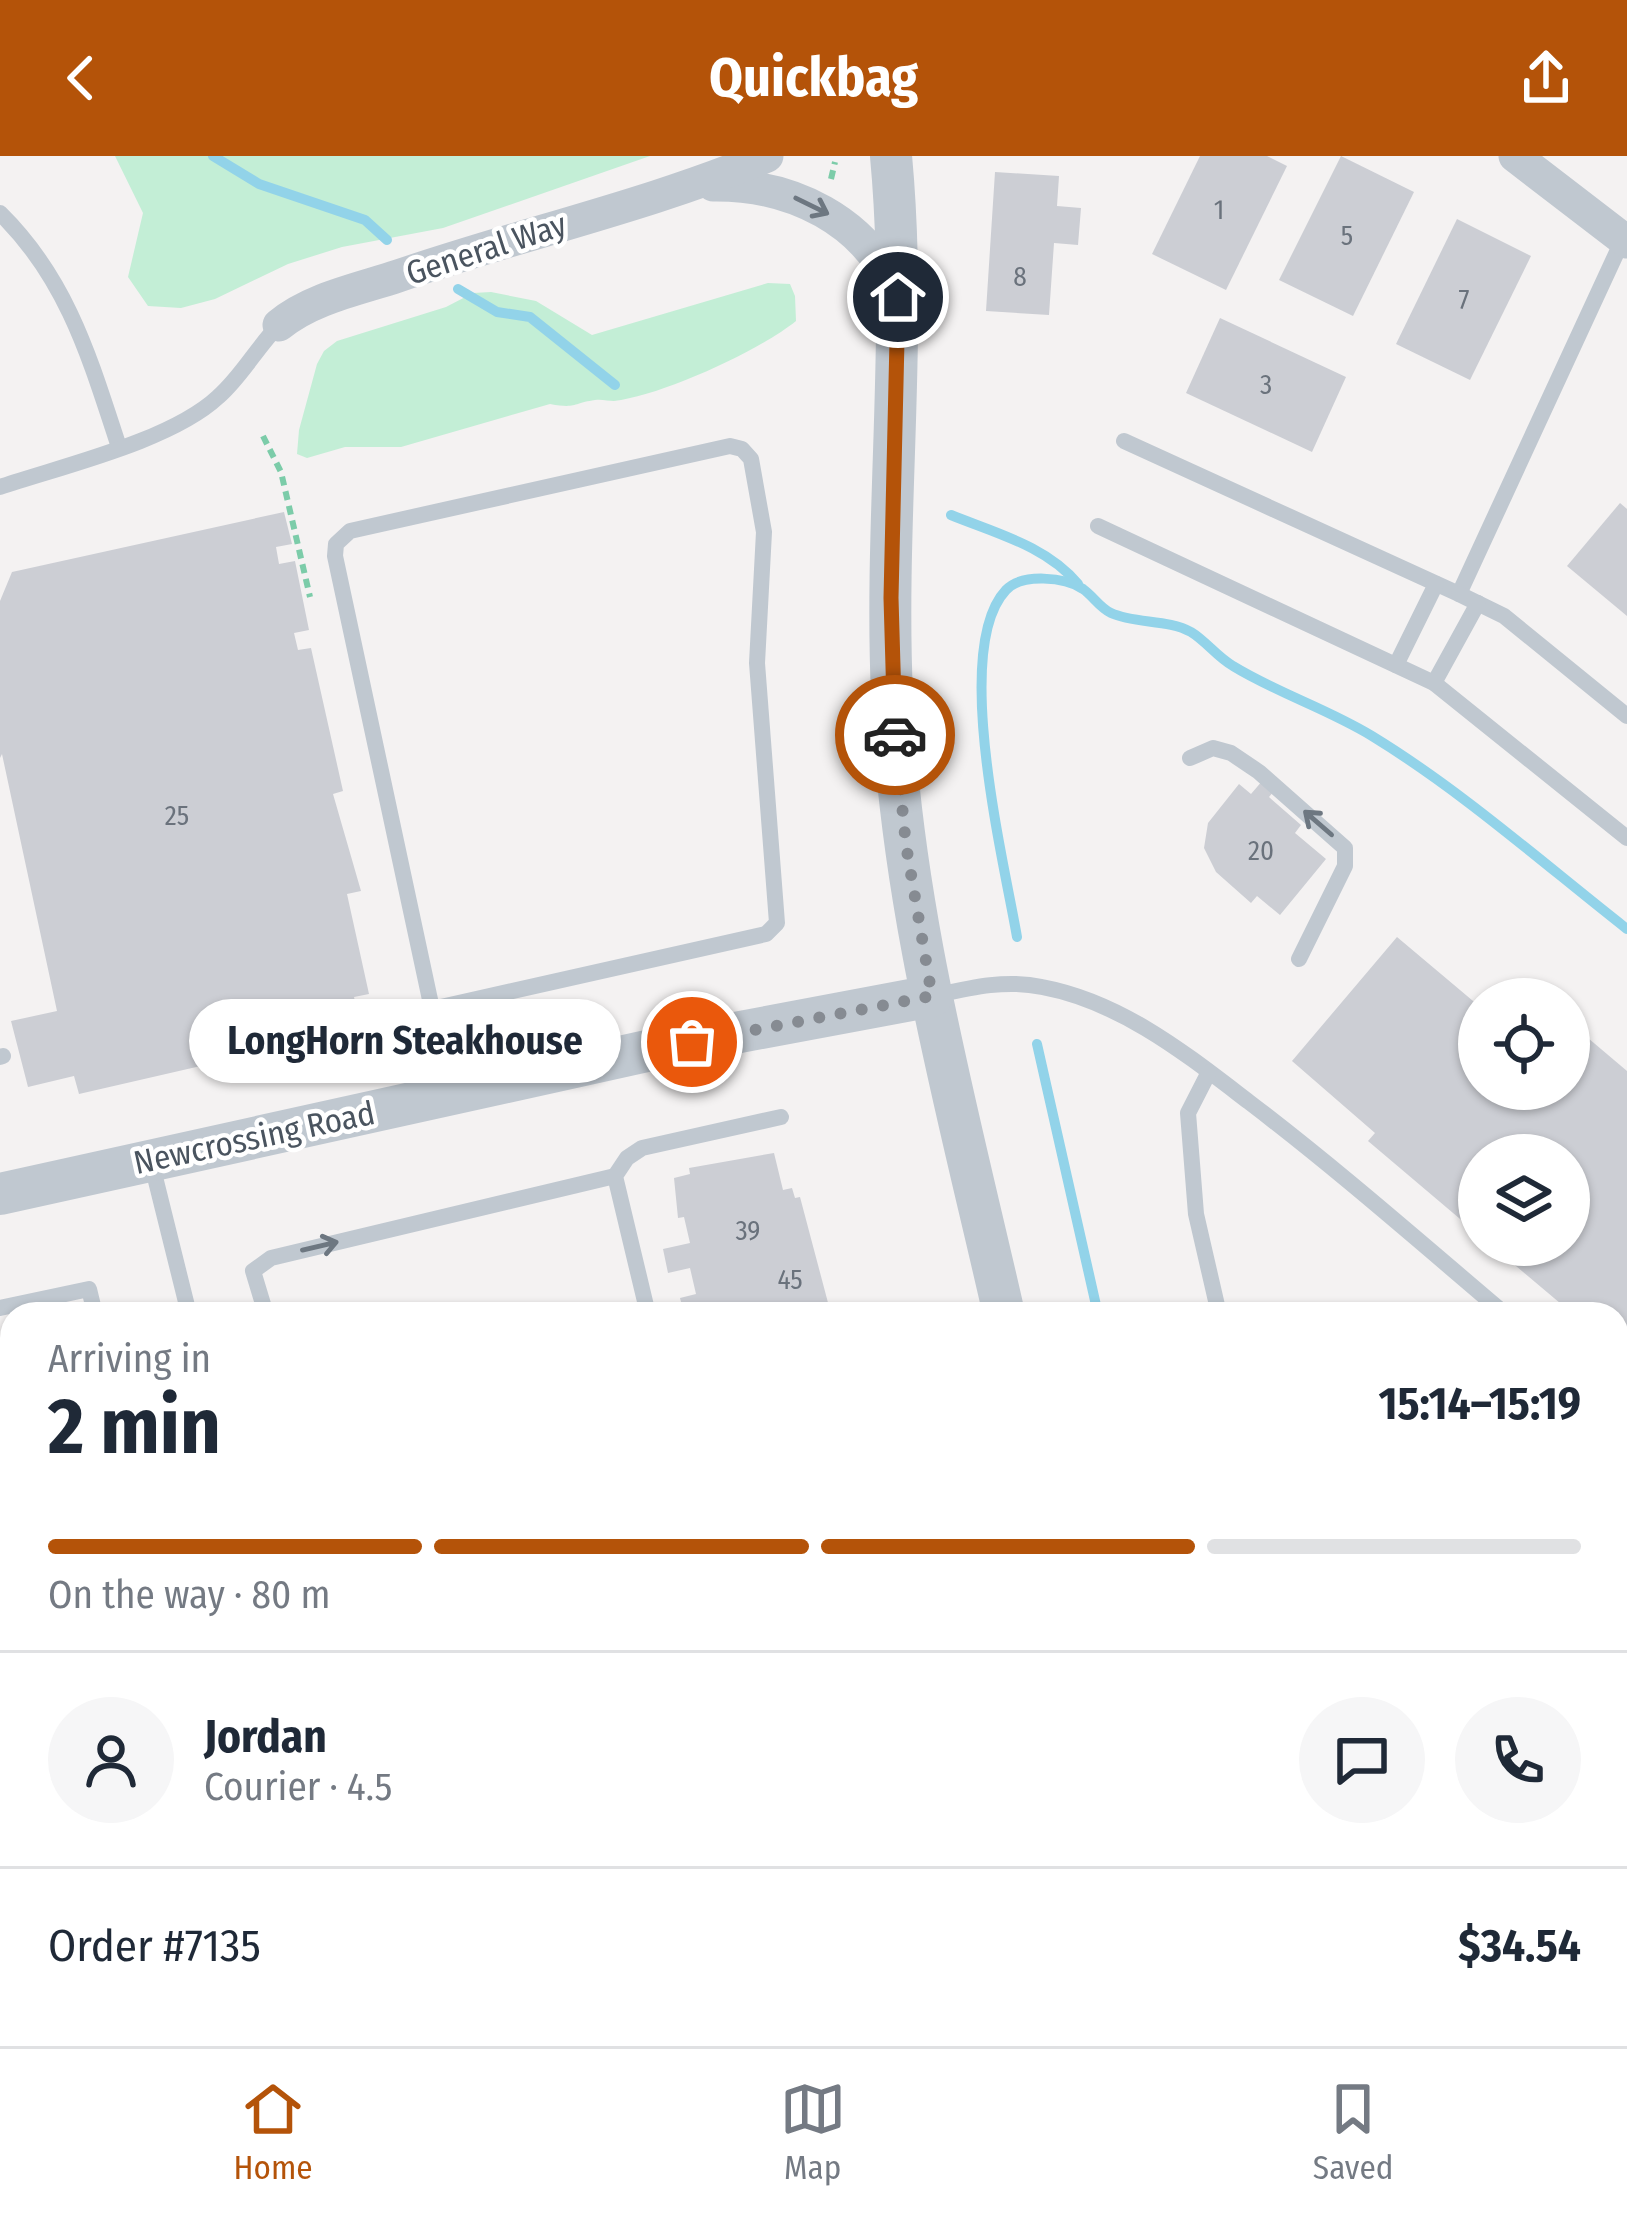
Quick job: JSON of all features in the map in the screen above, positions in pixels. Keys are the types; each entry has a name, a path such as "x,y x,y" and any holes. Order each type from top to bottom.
{"street":[{"name":"General Way","path":"279,325 320,302 502,240 699,185 767,156"},
{"path":"891,156 898,297 892,695 906,845 932,996 1001,1302"},
{"path":"1516,156 1625,240"},
{"name":"General Way","path":"699,185 772,190 827,213 861,237 882,264 898,297"},
{"name":"Newcrossing Road","path":"0,1194 670,1046 932,996"}],"lane":[{"path":"0,213 32,247 60,289 119,447"},
{"path":"1459,594 1625,240"},
{"path":"0,488 194,415 217,399 279,325"},
{"path":"1124,441 1504,616 1627,716"},
{"path":"726,446 739,447 751,459 764,532 757,663 777,923 766,934 432,1009 335,556 338,541 350,531 726,446"},
{"path":"1098,526 1434,683 1627,838"},
{"path":"1396,665 1436,584"},
{"path":"1434,683 1478,603"},
{"path":"1190,758 1208,748 1231,752 1345,848 1345,866 1298,959"},
{"path":"932,996 996,984 1040,986 1072,994 1172,1042 1318,1155 1490,1302"},
{"path":"1209,1072 1188,1113 1196,1214 1216,1302"},
{"path":"262,1302 253,1270 271,1258 615,1176 627,1158 642,1148 781,1117"},
{"path":"151,1160 186,1302"},
{"path":"615,1176 645,1302"},
{"path":"28,1302 89,1289 92,1302"}],"path":[{"path":"831,179 835,162"},
{"path":"263,436 281,472 310,597"}],"green space":[{"path":"115,156 650,156 443,228 342,247 288,264 215,299 181,308 148,306 128,277 143,213"},
{"path":"768,283 790,284 796,321 759,345 682,381 614,401 550,404 401,447 345,447 307,458 297,454 317,364 337,341 446,307 473,293 536,301 592,335"}],"building":[{"path":"1200,156 1267,156 1287,166 1226,290 1152,254"},
{"path":"1341,156 1414,192 1353,316 1279,280"},
{"path":"995,172 1059,176 1057,206 1081,208 1078,245 1054,243 1049,315 986,311"},
{"path":"1457,219 1531,256 1470,380 1396,344"},
{"path":"1220,318 1346,377 1312,452 1186,393"},
{"path":"1620,503 1627,509 1627,616 1567,566"},
{"path":"284,512 292,544 276,547 279,564 295,561 309,630 294,633 298,650 311,648 343,791 333,794 361,891 347,894 369,994 354,997 362,1029 79,1094 74,1076 28,1087 11,1021 57,1011 2,754 0,758 0,601 12,572"},
{"path":"1263,780 1275,790 1269,797 1301,825 1295,833 1326,859 1280,915 1257,896 1251,903 1216,872 1204,848 1208,823 1239,784 1251,794"},
{"path":"1397,937 1458,988 1458,1110 1590,1110 1590,1040 1627,1071 1627,1302 1559,1302 1516,1266 1590,1266 1590,1134 1458,1134 1458,1217 1368,1141 1375,1133 1292,1061"},
{"path":"774,1153 783,1190 792,1188 795,1198 800,1197 828,1302 681,1302 680,1298 696,1294 690,1268 668,1273 663,1249 690,1243 684,1217 678,1218 674,1178 690,1174 689,1168"}],"waterway":[{"path":"213,156 259,184 365,220 387,240"},
{"path":"458,289 497,312 530,317 615,385"},
{"path":"951,515 1036,550 1078,584"},
{"path":"1017,937 986,757 983,658 990,618 1006,590 1022,581 1044,579 1075,585 1120,616 1191,632 1233,666 1372,736 1470,804 1627,929"},
{"path":"1037,1044 1095,1302"}],"way so far":[{"path":"692,1042 932,996 906,845 895,735"}],"place":[{"name":"LongHorn Steakhouse","path":"692,1042"}],"route":[{"path":"895,735 891,598 898,297"}]}
